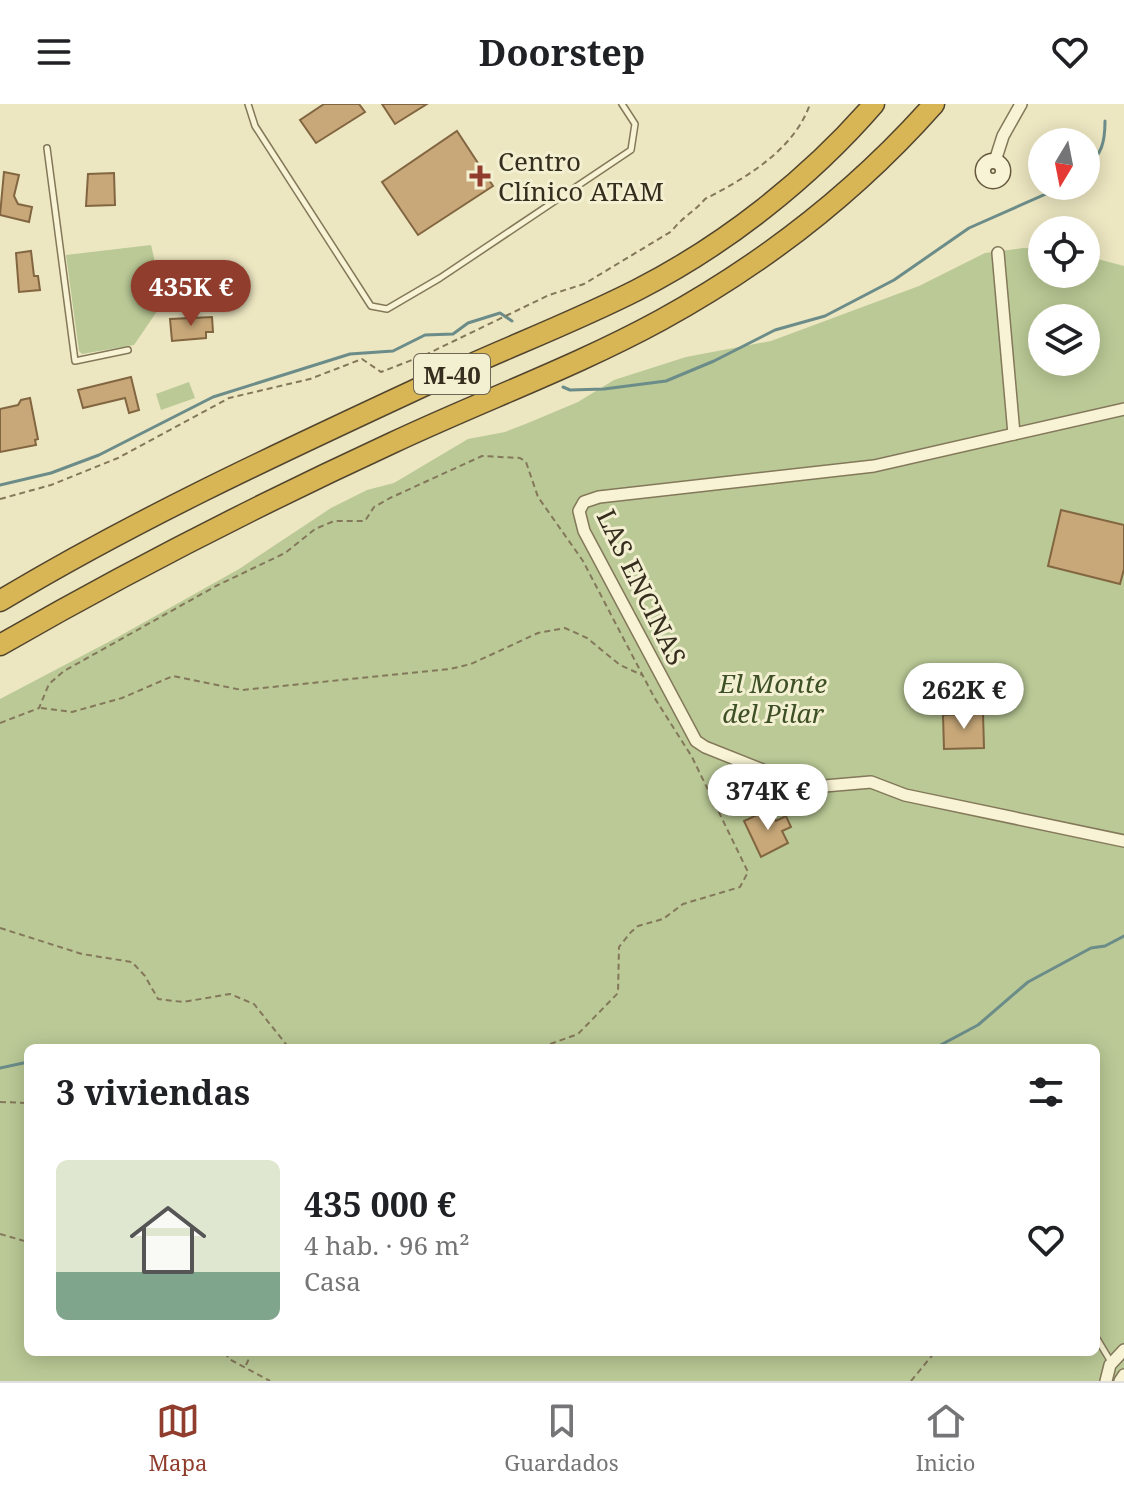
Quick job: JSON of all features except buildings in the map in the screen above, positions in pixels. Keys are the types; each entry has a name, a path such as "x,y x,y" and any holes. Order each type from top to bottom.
{"highway":[{"name":"M-40","path":"0,601 86,552 296,447 640,289 718,241 795,183 874,104"},
{"name":"M-40","path":"0,645 119,579 313,479 660,321 732,278 821,216 890,154 934,104"}],"street":[{"path":"995,161 1003,136 1021,104"},
{"path":"998,253 1014,434"},
{"name":"LAS ENCINAS","path":"1124,409 874,466 599,497 582,504 579,516 584,531 696,741 705,747 798,784 813,787 871,782 905,795 1124,841"},
{"path":"1106,1381 1112,1363 1124,1350"},
{"path":"1120,1381 1124,1375"}],"lane":[{"path":"248,104 255,126 371,306 387,309 440,278 631,150 635,124 622,104"},
{"path":"47,148 75,361 128,350"},
{"path":"1100,1344 1112,1363"}],"path":[{"path":"0,499 51,485 118,458 229,398 310,379 362,359 381,372 425,355 549,295 584,284 672,231 705,199 783,149 796,133 810,104"},
{"path":"39,708 49,684 64,671 216,586 285,553 315,529 334,521 365,521 374,507 473,459 491,455 520,458 526,462 538,497 583,561 643,676 692,757 748,872 740,887 683,904 663,919 638,926 631,932 619,947 618,993 578,1034 550,1044"},
{"path":"0,723 39,708 72,712 122,698 173,676 242,690 450,669 471,664 552,629 576,631 620,665 643,676"},
{"path":"0,928 82,954 132,962 145,976 158,999 183,1002 230,994 254,1004 286,1044"},
{"path":"0,1102 24,1103"},
{"path":"0,1234 24,1241"},
{"path":"227,1356 270,1381"},
{"path":"245,1366 250,1356"},
{"path":"911,1381 932,1356"}],"green space":[{"path":"151,245 164,301 134,345 82,354 79,351 66,255"},
{"name":"El Monte del Pilar","path":"1028,248 1028,288 1100,288 1100,260 1124,266 1124,1381 0,1381 0,699 239,569 331,508 367,490 394,483 468,439 505,432 528,423 578,402 614,380 686,357 771,341 919,286 985,253"},
{"path":"189,382 195,398 161,410 156,394"}],"waterway":[{"path":"1100,151 1105,121"},
{"path":"563,387 570,390 604,389 666,381 775,330 825,316 894,280 969,228 1032,200"},
{"path":"0,485 51,473 99,455 213,397 350,354 393,351 425,335 453,334 468,323 500,313 512,321"},
{"path":"942,1044 978,1025 1028,982 1091,948 1105,946 1124,936"},
{"path":"0,1068 24,1063"}],"place":[{"name":"Centro Clínico ATAM","path":"480,176"}]}
